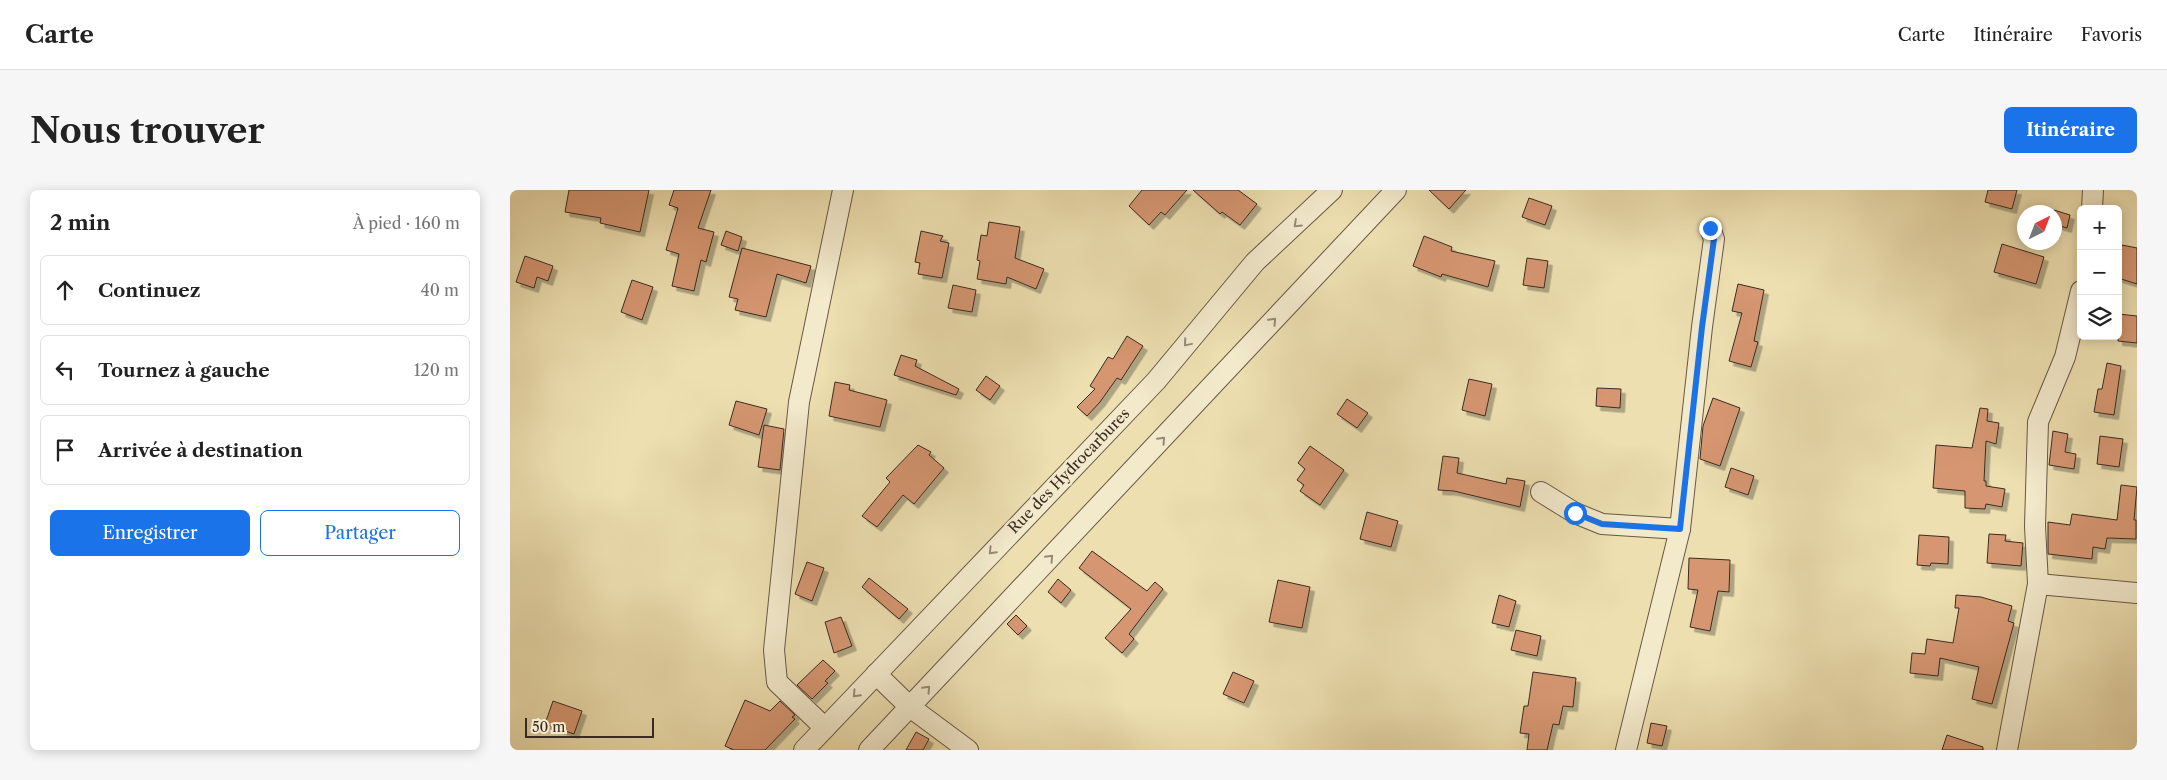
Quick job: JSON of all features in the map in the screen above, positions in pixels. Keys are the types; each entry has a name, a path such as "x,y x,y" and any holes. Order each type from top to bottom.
{"street":[{"path":"825,728 777,682 774,650 799,402 843,190"},
{"name":"Rue des Hydrocarbures","path":"804,750 1156,380 1255,262 1332,190"},
{"path":"870,750 1396,190"},
{"path":"2092,205 2093,190"},
{"path":"1626,750 1680,529 1702,327 1714,239 1710,228"},
{"path":"2007,750 2038,584 2035,526 2038,422 2065,357 2080,295"},
{"path":"1541,492 1575,513 1602,524 1680,529"},
{"path":"2038,584 2137,593"},
{"path":"876,674 910,706 968,750"}],"building":[{"path":"569,190 649,190 640,232 600,223 601,218 565,212"},
{"path":"674,190 711,190 698,228 714,232 706,262 701,260 694,291 672,286 679,254 666,250 678,208 669,205"},
{"path":"1142,190 1187,190 1165,215 1161,212 1149,225 1129,206"},
{"path":"1193,190 1238,190 1257,204 1240,225 1222,212 1220,214"},
{"path":"1429,190 1466,190 1449,209"},
{"path":"1988,190 2017,190 2012,209 1985,202"},
{"path":"1529,198 1552,206 1545,225 1522,217"},
{"path":"2062,212 2070,215 2067,228 2062,226"},
{"path":"989,222 1020,227 1015,258 1044,269 1036,289 1007,277 1006,284 977,279 980,261 977,260 981,235 987,236"},
{"path":"726,231 742,237 738,251 721,245"},
{"path":"921,231 943,236 940,241 949,243 942,278 918,274 920,263 915,262"},
{"path":"1424,236 1452,247 1451,251 1495,261 1488,287 1442,274 1441,277 1413,266"},
{"path":"2002,244 2044,257 2036,284 1994,272"},
{"path":"2122,245 2137,248 2137,284 2122,279"},
{"path":"742,248 811,266 806,283 777,274 766,317 735,310 738,299 729,297"},
{"path":"525,256 553,266 548,281 537,277 534,288 516,282"},
{"path":"1527,258 1548,261 1544,288 1523,285"},
{"path":"632,280 653,287 642,320 621,312"},
{"path":"1738,284 1764,290 1754,341 1758,342 1751,367 1729,361 1742,313 1732,311"},
{"path":"953,285 976,290 972,312 948,308"},
{"path":"2122,314 2137,316 2137,343 2118,341 2122,340"},
{"path":"1127,336 1143,346 1121,380 1117,378 1100,402 1087,416 1077,407 1095,389 1090,386 1108,357 1113,359"},
{"path":"901,355 917,360 915,366 959,389 956,395 894,375"},
{"path":"2107,363 2121,366 2114,415 2094,412 2098,389 2102,389"},
{"path":"986,376 1000,386 990,400 976,390"},
{"path":"1469,379 1492,384 1485,416 1462,410"},
{"path":"835,382 850,385 849,390 887,400 880,427 829,416"},
{"path":"1597,388 1621,389 1620,408 1596,406"},
{"path":"1713,398 1740,408 1720,466 1700,459 1703,426"},
{"path":"1347,399 1368,413 1357,428 1337,414"},
{"path":"736,401 767,409 759,435 729,425"},
{"path":"1980,408 1988,409 1987,421 1999,423 1996,444 1986,441 1984,481 1986,481 1986,486 2005,489 2002,507 1986,504 1985,509 1965,508 1965,491 1933,488 1936,445 1972,448"},
{"path":"764,425 784,429 780,470 758,467"},
{"path":"2053,431 2068,434 2065,452 2076,454 2074,469 2049,465"},
{"path":"2100,436 2123,439 2119,467 2097,464"},
{"path":"918,445 931,452 929,455 944,468 914,504 903,495 877,527 862,516 890,482 886,478"},
{"path":"1310,446 1344,470 1320,505 1300,491 1304,485 1297,480 1305,469 1298,463"},
{"path":"1443,456 1459,458 1457,473 1506,484 1507,478 1525,481 1520,507 1454,491 1438,490"},
{"path":"1731,468 1754,476 1748,495 1725,487"},
{"path":"2121,485 2137,487 2134,520 2136,520 2136,539 2107,538 2105,549 2093,547 2092,559 2048,554 2048,522 2070,525 2072,514 2117,520"},
{"path":"1367,512 1398,521 1391,547 1360,539"},
{"path":"1989,534 2006,535 2005,541 2023,543 2021,566 1987,563"},
{"path":"1919,535 1949,537 1948,564 1931,563 1930,566 1917,565"},
{"path":"1092,551 1147,591 1155,582 1163,589 1129,634 1134,639 1122,653 1105,638 1131,609 1079,568"},
{"path":"1689,558 1730,560 1729,592 1718,591 1710,631 1690,627 1698,590 1688,589"},
{"path":"807,562 824,568 812,601 795,594"},
{"path":"869,578 908,609 899,619 862,587"},
{"path":"1058,579 1071,590 1061,603 1048,592"},
{"path":"1278,580 1310,587 1302,628 1269,622"},
{"path":"1499,595 1516,601 1509,627 1492,623"},
{"path":"1956,595 1981,597 2012,606 2008,621 2014,623 1992,704 1972,699 1979,667 1940,658 1938,676 1910,673 1912,653 1925,654 1927,639 1953,643 1959,608 1955,608"},
{"path":"1016,615 1027,626 1018,635 1007,624"},
{"path":"841,617 852,646 834,653 825,622"},
{"path":"1516,630 1541,636 1537,656 1511,650"},
{"path":"823,660 835,671 825,681 828,683 812,699 797,685"},
{"path":"1233,672 1254,681 1244,703 1223,694"},
{"path":"1533,672 1576,678 1573,707 1563,706 1559,725 1553,724 1547,750 1527,750 1529,734 1520,733 1524,706 1528,706"},
{"path":"745,700 770,711 780,701 795,715 792,717 795,719 765,750 734,750 725,746"},
{"path":"553,701 582,711 574,734 545,724"},
{"path":"1651,723 1667,726 1662,746 1647,743"},
{"path":"916,732 929,739 923,750 906,750"},
{"path":"1947,735 1983,747 1983,750 1942,750"}],"route":[{"path":"1575,513 1602,524 1680,529 1702,327 1714,239 1710,228"}]}
